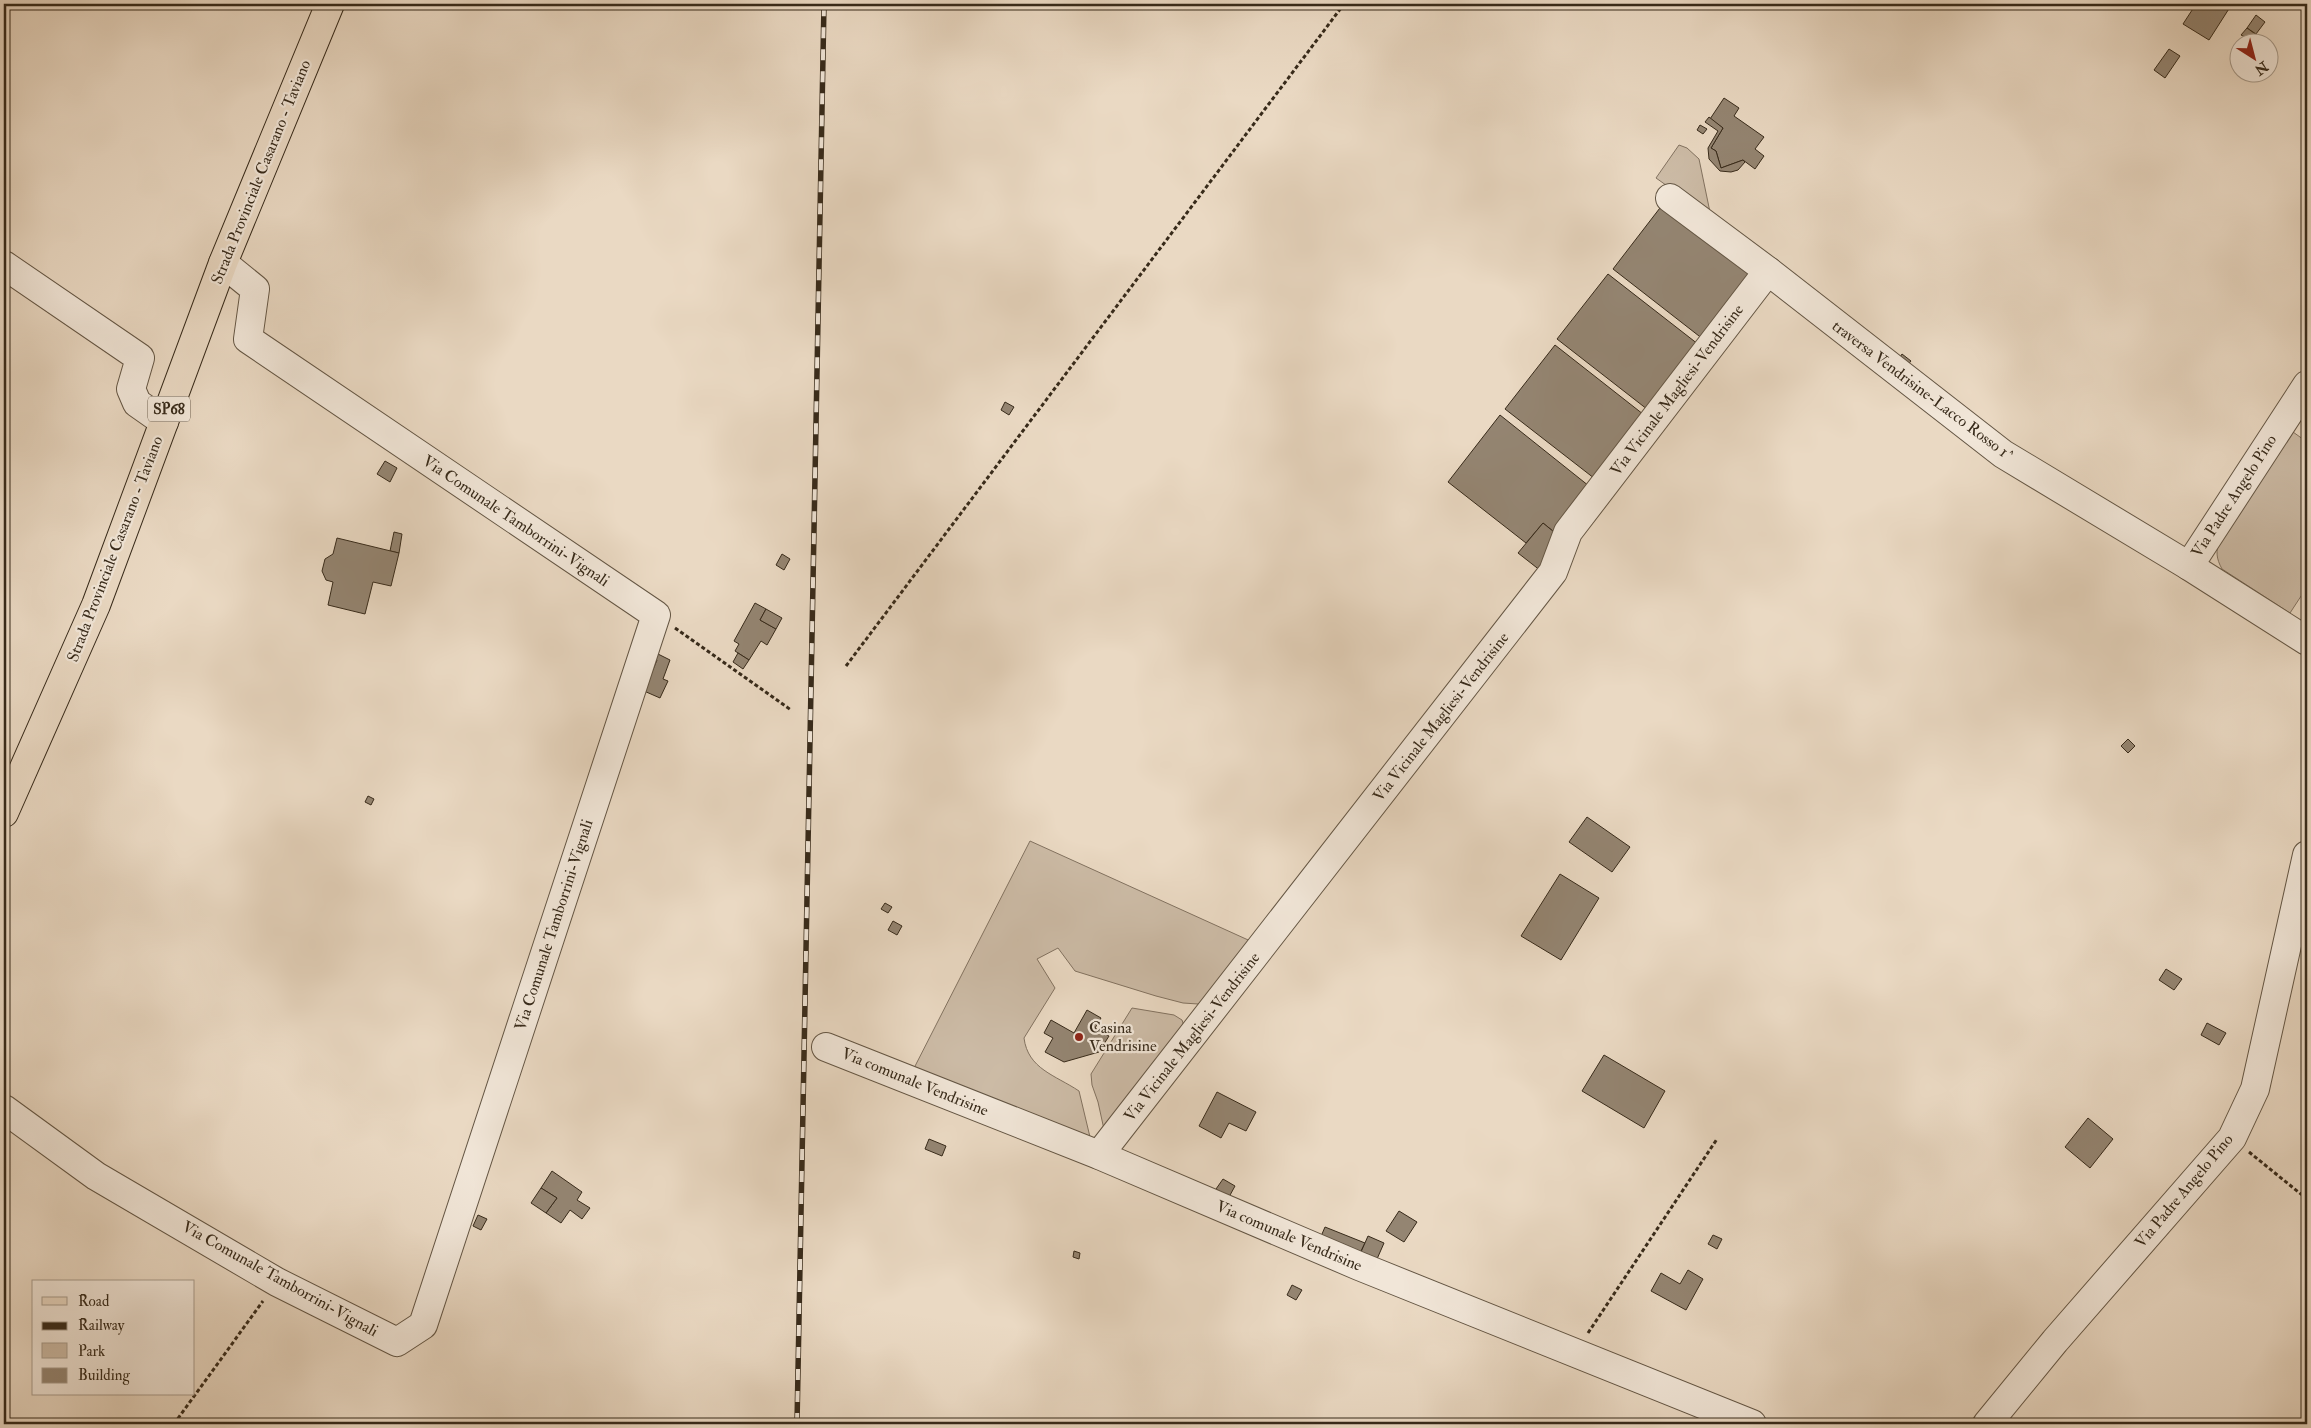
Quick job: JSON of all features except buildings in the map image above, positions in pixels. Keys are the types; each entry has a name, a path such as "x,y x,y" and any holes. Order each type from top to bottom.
{"main road":[{"name":"Strada Provinciale Casarano - Taviano","path":"4,813 96,605 223,263 330,4"}],"street":[{"name":"traversa Vendrisine-Lacco Rosso 1^","path":"1670,198 1768,271 2003,454 2189,566"},
{"name":"Via Comunale Tamborrini-Vignali","path":"4,1109 96,1176 277,1282 396,1342 422,1326 656,615 248,339 255,289 223,263"},
{"path":"4,265 140,358 131,389 137,403 164,422"},
{"name":"Via Vicinale Magliesi-Vendrisine","path":"1099,1155 1553,572 1568,532 1768,271"},
{"name":"Via Padre Angelo Pino","path":"2307,385 2189,566 2307,641"},
{"name":"Via Padre Angelo Pino","path":"1987,1424 2055,1341 2232,1138 2255,1089 2307,855"},
{"name":"Via comunale Vendrisine","path":"826,1046 1099,1155 1359,1266 1752,1424"}],"path":[{"path":"846,666 1344,4"},
{"path":"656,615 791,710"},
{"path":"2232,1138 2307,1199"},
{"path":"1576,1352 1717,1139"},
{"path":"195,1395 277,1282"},
{"path":"174,1424 194,1396"}],"green space":[{"path":"1679,145 1687,148 1699,159 1711,217 1656,178"},
{"path":"2293,432 2307,442 2307,587 2290,613 2222,569 2217,552 2219,540"},
{"path":"1030,841 1257,944 1212,999 1198,1004 1183,1003 1156,996 1075,971 1058,948 1037,959 1055,988 1024,1038 1027,1049 1031,1057 1044,1070 1079,1091 1090,1137 911,1074"},
{"path":"1132,1008 1174,1015 1182,1020 1184,1026 1105,1134 1092,1085 1091,1074"}],"railway":[{"path":"797,1424 824,4"}],"place":[{"name":"Casina Vendrisine","path":"1079,1037"}]}
